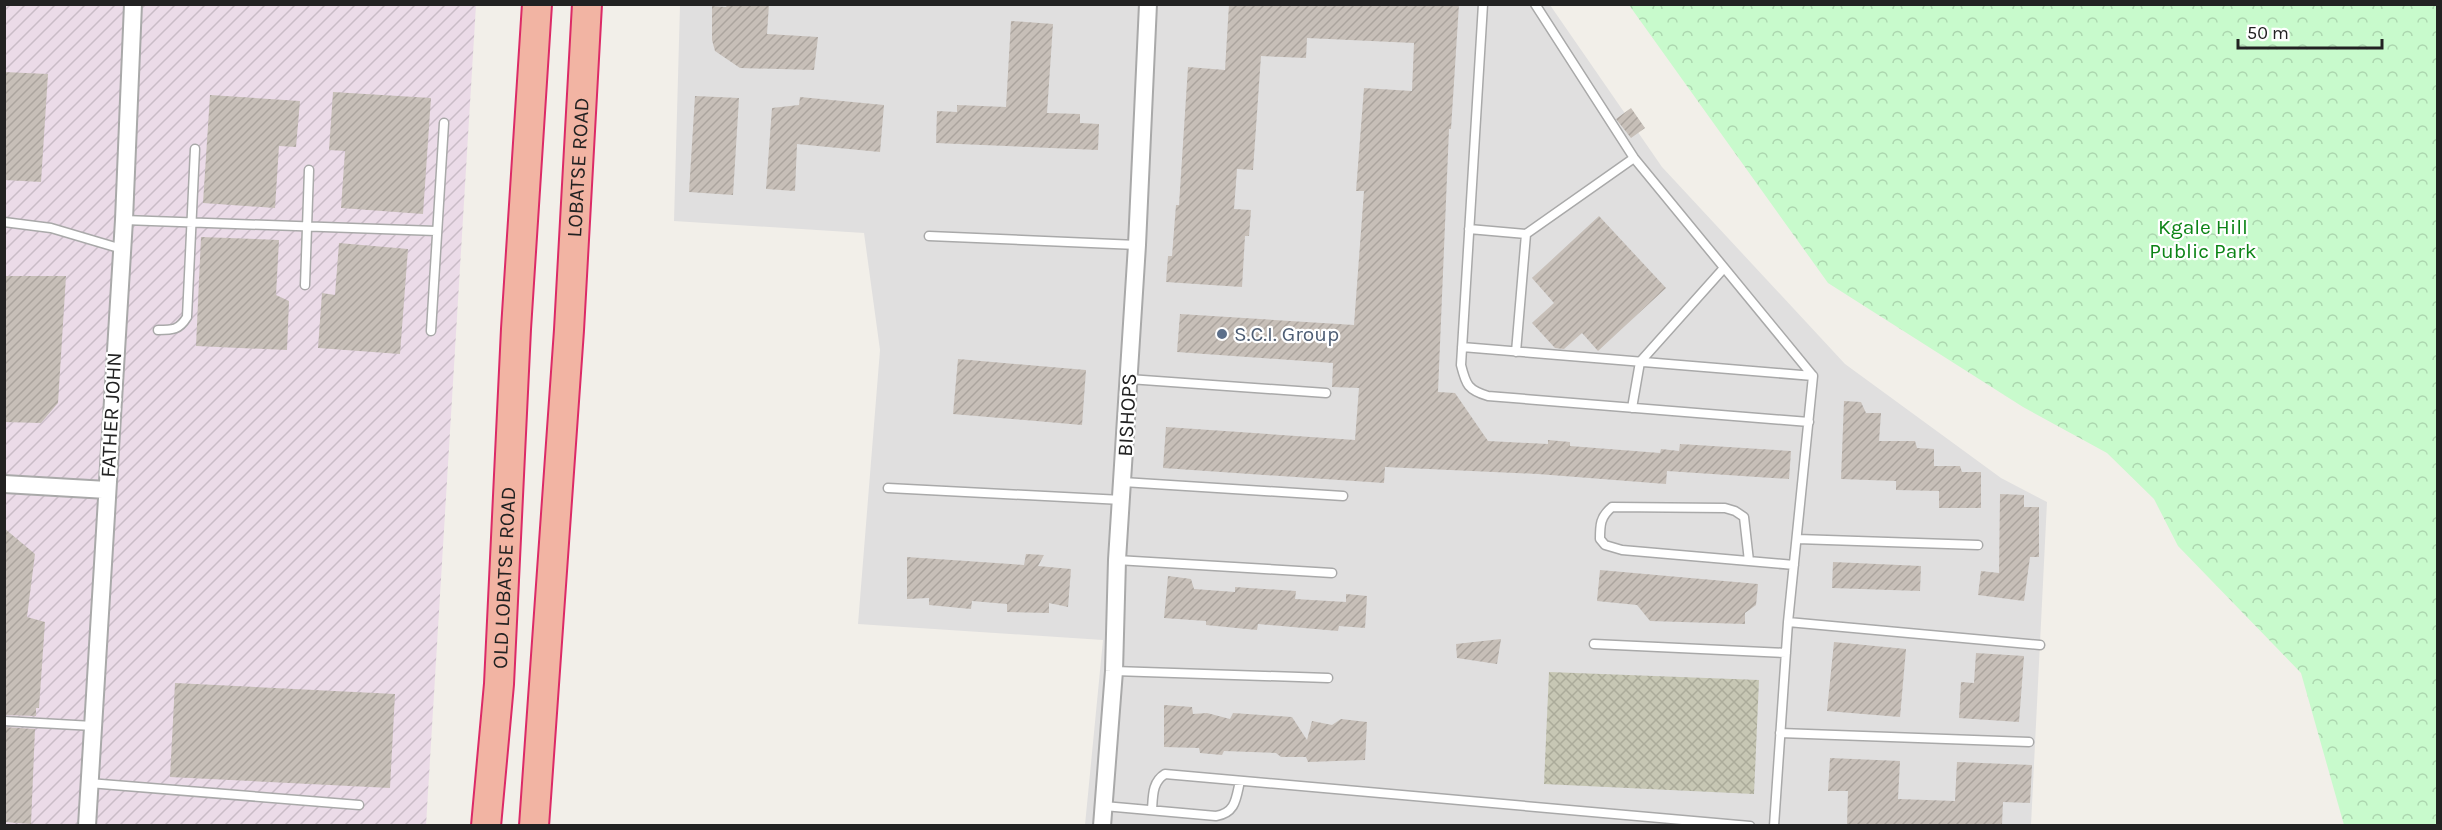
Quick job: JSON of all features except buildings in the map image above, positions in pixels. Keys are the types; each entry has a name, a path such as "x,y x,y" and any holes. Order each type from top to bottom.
{"highway":[{"name":"OLD LOBATSE ROAD","path":"486,825 499,684 516,329 537,4"},
{"name":"LOBATSE ROAD","path":"534,825 569,330 587,4"}],"street":[{"name":"FATHER JOHN","path":"87,825 124,220 134,4"},
{"name":"BISHOPS","path":"1102,825 1114,671 1148,4"},
{"path":"4,484 107,489"}],"lane":[{"path":"1484,4 1468,229 1461,365 1464,381 1473,392 1488,396 1809,422"},
{"path":"1535,4 1634,158 1813,376 1788,622 1774,825"},
{"path":"431,331 444,123"},
{"path":"158,330 173,330 181,326 187,317 195,149"},
{"path":"1468,229 1526,234 1634,158"},
{"path":"305,285 309,170"},
{"path":"124,220 436,231"},
{"path":"4,222 51,228 122,249"},
{"path":"1516,352 1526,234"},
{"path":"929,236 1137,245"},
{"path":"1632,408 1640,362 1724,268"},
{"path":"1462,347 1813,376"},
{"path":"1129,379 1326,393"},
{"path":"1123,482 1343,496"},
{"path":"888,488 1122,500"},
{"path":"1749,561 1744,517 1725,508 1612,507 1600,521 1600,539 1605,545 1622,550 1794,566"},
{"path":"1797,539 1978,545"},
{"path":"1118,560 1332,573"},
{"path":"1788,622 2040,645"},
{"path":"1594,644 1786,653"},
{"path":"1114,671 1328,678"},
{"path":"4,721 93,726"},
{"path":"1780,733 2029,742"},
{"path":"1152,810 1153,789 1157,778 1165,774 1750,825"},
{"path":"1104,806 1225,815 1233,808 1240,781"},
{"path":"89,783 358,805"}],"shaded area":[{"path":"5,5 476,5 426,825 5,826"},
{"path":"680,5 1550,5 1662,167 1845,364 2001,478 2047,502 2031,825 1085,825 1103,640 858,624 880,350 864,233 674,221"},
{"path":"1549,672 1759,680 1754,794 1544,784"}],"green space":[{"name":"Kgale Hill Public Park","path":"1629,5 2437,5 2437,825 2344,825 2301,673 2178,546 2154,499 2107,453 2023,407 1828,283"}],"place":[{"name":"S.C.I. Group","path":"1222,334"}]}
